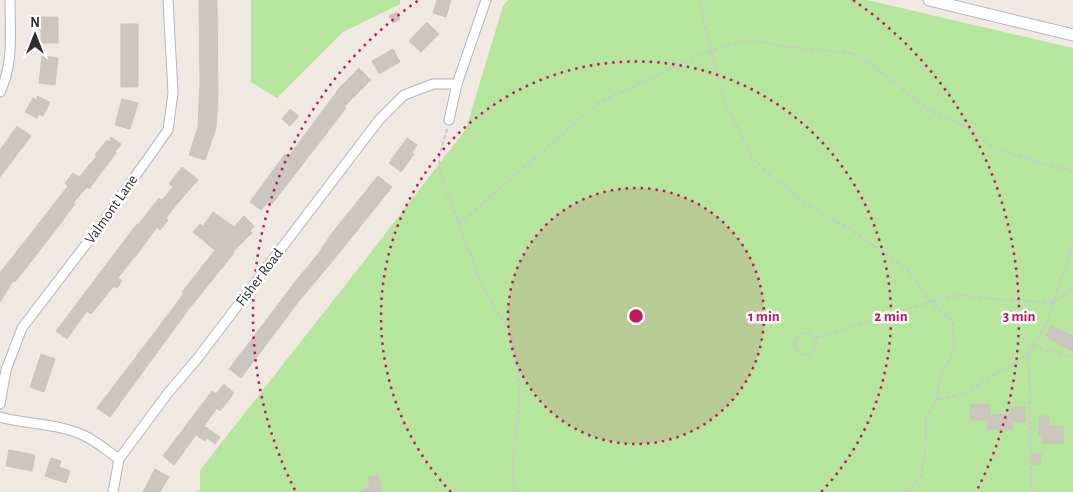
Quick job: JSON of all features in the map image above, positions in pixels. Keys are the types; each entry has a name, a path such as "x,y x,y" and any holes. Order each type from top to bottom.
{"street":[{"path":"0,92 4,84 10,55 10,0"},
{"name":"Valmont Lane","path":"0,404 6,370 22,328 100,226 168,130 173,93 168,0"},
{"path":"449,120 457,84 486,0"},
{"path":"929,0 1073,35"},
{"name":"Fisher Road","path":"113,492 119,459 379,120 404,96 433,84 457,84"},
{"path":"0,417 17,422 55,426 87,437 119,459"}],"path":[{"path":"700,0 725,103 752,157 773,178 805,203 851,230 908,270 931,302 953,322 954,351 938,381 937,400 926,417 925,454 921,476 906,492"},
{"path":"459,224 598,103 711,50 749,40 788,47 852,53 891,79 927,109 966,127 995,150 1073,172"},
{"path":"449,120 440,157 440,173 482,285 511,334 517,360 520,400 512,466 515,492"},
{"path":"937,400 966,392 1029,353 1045,327 1073,244"},
{"path":"815,338 931,302 962,295 1053,303 1073,288"},
{"path":"810,333 815,338 817,346 813,352 802,355 796,350 794,343 799,334 810,333"},
{"path":"1033,346 1073,358"},
{"path":"1029,353 1032,492"}],"green space":[{"path":"251,0 400,0 400,4 343,32 277,98 251,82"},
{"path":"508,0 867,0 1073,48 1073,492 195,492 200,490 200,470 466,129 503,6"}],"building":[{"path":"199,0 217,0 218,96 216,128 205,160 189,155 198,127 200,83"},
{"path":"437,0 451,0 446,17 433,13"},
{"path":"397,12 400,19 393,23 389,16"},
{"path":"41,17 58,17 58,43 41,43"},
{"path":"427,22 439,34 421,52 409,41"},
{"path":"121,24 138,24 138,87 121,87"},
{"path":"393,49 400,62 379,74 372,61"},
{"path":"42,56 58,58 55,85 39,83"},
{"path":"359,68 371,80 344,107 346,108 272,204 269,201 261,210 250,202 285,154 289,156 341,86"},
{"path":"37,96 50,102 43,116 39,114 37,118 25,112 33,98 37,100"},
{"path":"122,99 138,103 130,129 115,125"},
{"path":"290,109 299,116 290,126 282,119"},
{"path":"17,126 31,136 0,177 0,150"},
{"path":"111,137 121,144 116,153 89,189 87,187 73,203 75,204 15,282 13,281 0,302 0,273 68,186 65,183 73,173 79,177 97,156 95,155 107,140 110,142"},
{"path":"407,138 417,145 412,152 414,154 401,172 389,163"},
{"path":"182,167 198,180 166,218 168,220 160,230 157,227 118,278 122,281 117,288 114,286 91,314 87,311 67,339 56,331 137,224 159,198 162,200 173,187 169,184"},
{"path":"378,176 392,187 299,301 241,378 229,369 318,254 332,233"},
{"path":"213,212 234,227 244,216 254,226 250,231 252,233 233,252 188,310 110,417 97,408 215,250 193,232 200,224 203,226"},
{"path":"1051,326 1073,336 1073,351 1046,336"},
{"path":"41,354 55,359 44,392 30,387"},
{"path":"224,384 234,393 220,411 217,408 204,426 220,437 215,444 207,438 205,441 196,435 174,465 163,456 212,391 216,394"},
{"path":"970,405 990,405 990,415 1010,414 1010,408 1025,407 1025,422 1012,422 1012,429 988,430 988,420 971,420"},
{"path":"1039,416 1049,416 1049,426 1063,426 1063,443 1042,443 1042,436 1039,436"},
{"path":"9,450 35,455 32,471 6,466"},
{"path":"1032,454 1041,454 1040,465 1032,464"},
{"path":"51,458 61,461 59,467 70,471 66,483 45,476"},
{"path":"155,469 169,477 160,492 143,492"},
{"path":"378,475 382,492 361,492 370,485 368,477"}]}
